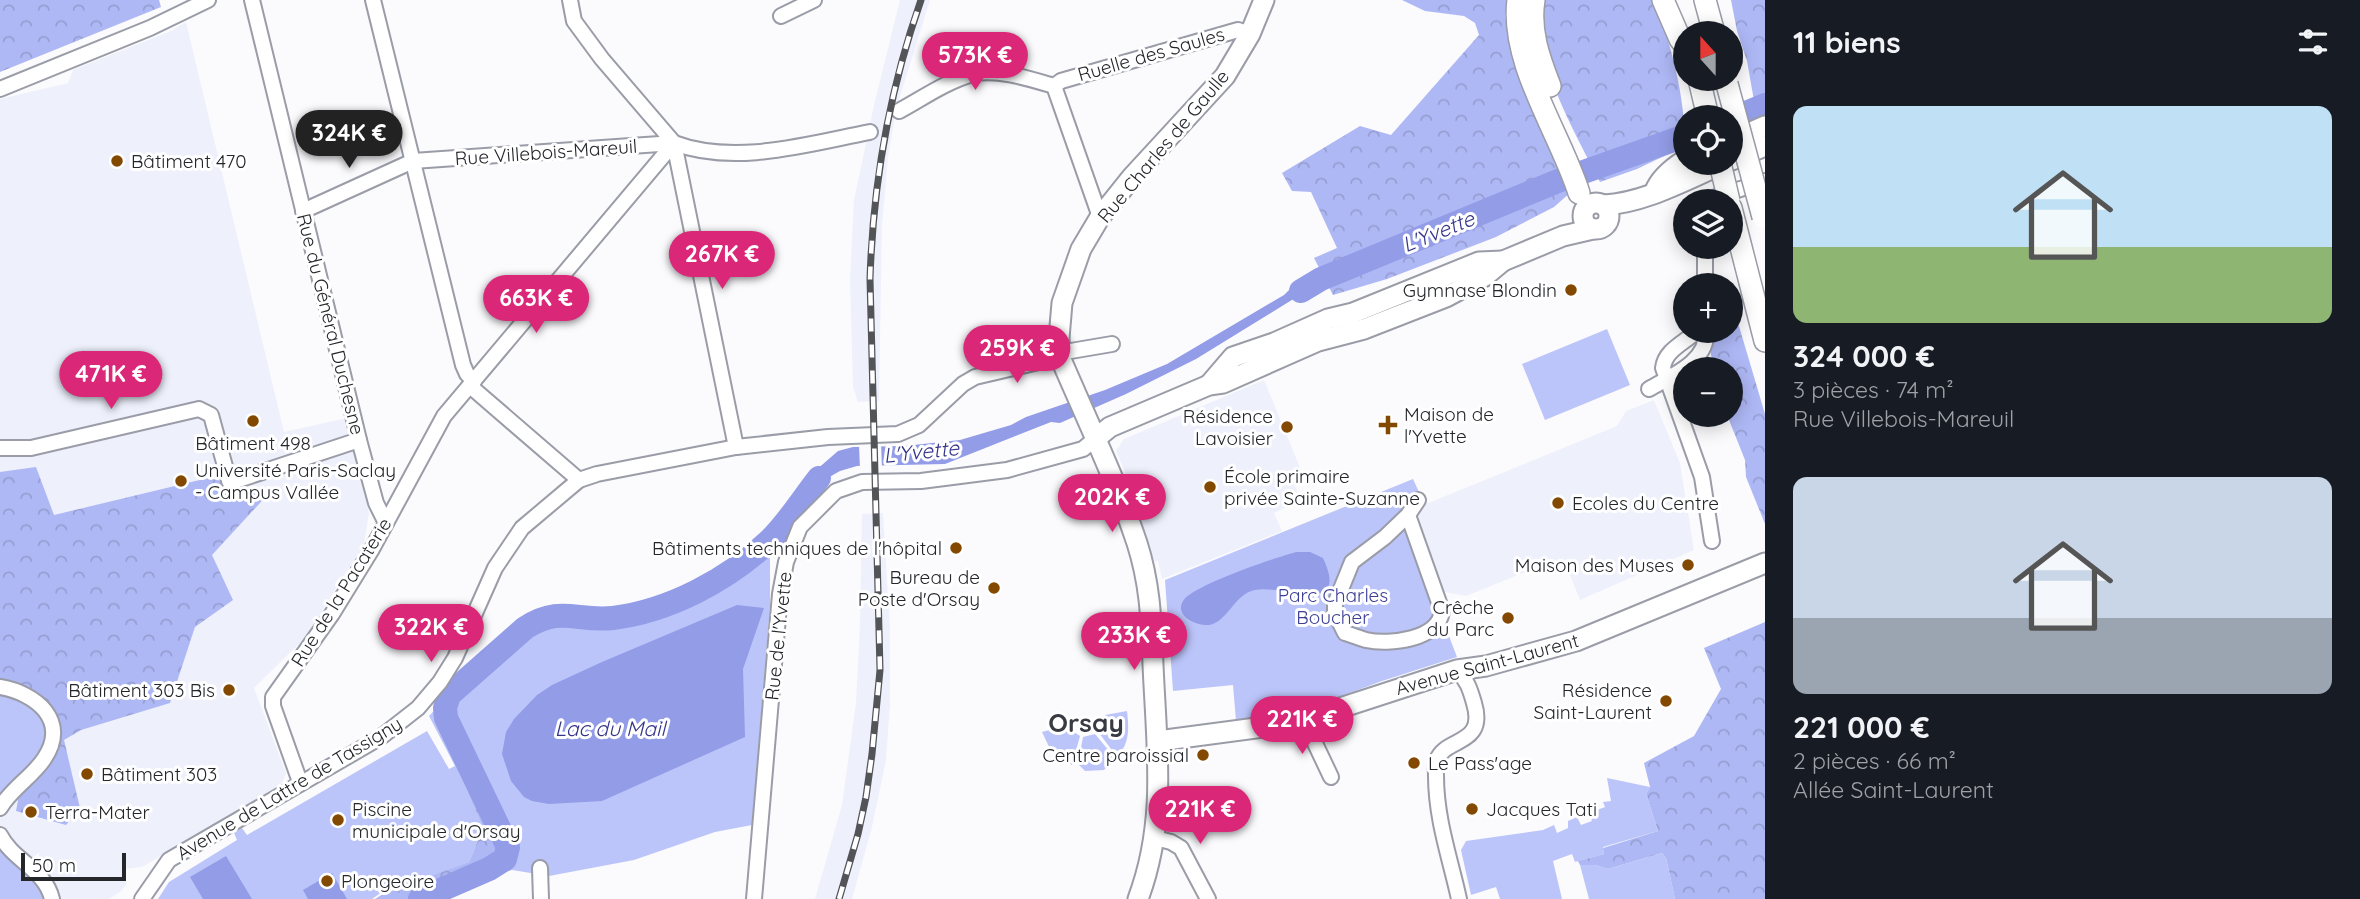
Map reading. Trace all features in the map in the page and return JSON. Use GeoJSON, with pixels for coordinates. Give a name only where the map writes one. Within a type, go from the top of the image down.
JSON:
{"type":"FeatureCollection","features":[{"type":"Feature","properties":{"kind":"highway"},"geometry":{"type":"LineString","coordinates":[[1518,0],[1517,36],[1525,62],[1594,204]]}},
{"type":"Feature","properties":{"kind":"highway"},"geometry":{"type":"LineString","coordinates":[[1534,0],[1533,30],[1541,64],[1574,162]]}},
{"type":"Feature","properties":{"kind":"highway"},"geometry":{"type":"LineString","coordinates":[[1663,0],[1673,23]]}},
{"type":"Feature","properties":{"kind":"highway"},"geometry":{"type":"LineString","coordinates":[[1680,0],[1685,21]]}},
{"type":"Feature","properties":{"kind":"highway"},"geometry":{"type":"LineString","coordinates":[[1705,0],[1711,21]]}},
{"type":"Feature","properties":{"kind":"highway"},"geometry":{"type":"LineString","coordinates":[[1719,0],[1723,21]]}},
{"type":"Feature","properties":{"kind":"highway"},"geometry":{"type":"LineString","coordinates":[[1730,91],[1764,222]]}},
{"type":"Feature","properties":{"kind":"highway"},"geometry":{"type":"LineString","coordinates":[[1743,256],[1765,341]]}},
{"type":"Feature","properties":{"kind":"main road","name":"Rue Charles de Gaulle"},"geometry":{"type":"LineString","coordinates":[[1136,897],[1152,855],[1158,818],[1158,741],[1151,600],[1137,543],[1059,355],[1062,303],[1081,249],[1100,217],[1132,177],[1225,76],[1250,34],[1264,0]]}},
{"type":"Feature","properties":{"kind":"main road"},"geometry":{"type":"LineString","coordinates":[[1743,136],[1765,126]]}},
{"type":"Feature","properties":{"kind":"main road"},"geometry":{"type":"LineString","coordinates":[[1743,155],[1765,146]]}},
{"type":"Feature","properties":{"kind":"main road"},"geometry":{"type":"LineString","coordinates":[[1654,192],[1657,185],[1673,169]]}},
{"type":"Feature","properties":{"kind":"main road"},"geometry":{"type":"LineString","coordinates":[[1096,439],[1110,427],[1209,385],[1233,357],[1331,328],[1353,313],[1503,261],[1563,236],[1594,204],[1666,190],[1694,175]]}},
{"type":"Feature","properties":{"kind":"main road","name":"Avenue Saint-Laurent"},"geometry":{"type":"LineString","coordinates":[[1158,741],[1304,720],[1457,670],[1486,666],[1576,641],[1765,563]]}},
{"type":"Feature","properties":{"kind":"street"},"geometry":{"type":"LineString","coordinates":[[0,89],[138,34],[208,0]]}},
{"type":"Feature","properties":{"kind":"street","name":"Rue du Général Duchesne"},"geometry":{"type":"LineString","coordinates":[[252,0],[359,440],[376,503],[386,523]]}},
{"type":"Feature","properties":{"kind":"street"},"geometry":{"type":"LineString","coordinates":[[373,0],[464,369],[472,384],[579,480]]}},
{"type":"Feature","properties":{"kind":"street"},"geometry":{"type":"LineString","coordinates":[[570,0],[574,21],[601,59],[674,143],[736,447]]}},
{"type":"Feature","properties":{"kind":"street"},"geometry":{"type":"LineString","coordinates":[[781,16],[814,0]]}},
{"type":"Feature","properties":{"kind":"street","name":"Ruelle des Saules"},"geometry":{"type":"LineString","coordinates":[[1054,86],[1060,81],[1238,30],[1250,34]]}},
{"type":"Feature","properties":{"kind":"street"},"geometry":{"type":"LineString","coordinates":[[899,111],[951,83],[975,74],[999,73],[1054,86],[1100,217]]}},
{"type":"Feature","properties":{"kind":"street"},"geometry":{"type":"LineString","coordinates":[[674,143],[732,154],[805,145],[870,132]]}},
{"type":"Feature","properties":{"kind":"street","name":"Rue Villebois-Mareuil"},"geometry":{"type":"LineString","coordinates":[[303,211],[413,161],[674,143]]}},
{"type":"Feature","properties":{"kind":"street","name":"Rue de la Pacaterie"},"geometry":{"type":"LineString","coordinates":[[300,782],[273,706],[273,697],[332,614],[386,523],[444,416],[674,143]]}},
{"type":"Feature","properties":{"kind":"street"},"geometry":{"type":"LineString","coordinates":[[1741,189],[1765,181]]}},
{"type":"Feature","properties":{"kind":"street"},"geometry":{"type":"LineString","coordinates":[[1683,343],[1664,359],[1663,368],[1702,477],[1712,541]]}},
{"type":"Feature","properties":{"kind":"street"},"geometry":{"type":"LineString","coordinates":[[1649,389],[1699,356],[1706,343]]}},
{"type":"Feature","properties":{"kind":"street","name":"Avenue de Lattre de Tassigny"},"geometry":{"type":"LineString","coordinates":[[142,899],[169,860],[381,737],[418,708],[440,682],[455,658],[495,568],[522,528],[579,480],[597,474],[736,447],[908,432],[963,384],[975,377],[1112,344]]}},
{"type":"Feature","properties":{"kind":"street"},"geometry":{"type":"LineString","coordinates":[[0,448],[31,448],[199,410],[211,415],[229,481],[232,482],[359,440]]}},
{"type":"Feature","properties":{"kind":"street","name":"Rue de l'Yvette"},"geometry":{"type":"LineString","coordinates":[[754,899],[780,594],[786,562],[800,527],[836,491],[852,484],[921,481],[1007,470],[1041,463],[1083,449],[1096,439]]}},
{"type":"Feature","properties":{"kind":"street"},"geometry":{"type":"LineString","coordinates":[[1408,515],[1442,611],[1437,627],[1428,633],[1386,642],[1365,640],[1345,633],[1335,613],[1335,604],[1352,562],[1385,537],[1408,515],[1418,500]]}},
{"type":"Feature","properties":{"kind":"street"},"geometry":{"type":"LineString","coordinates":[[1457,670],[1468,681],[1476,710],[1476,725],[1469,736],[1441,754],[1436,761],[1436,779],[1444,843],[1459,899]]}},
{"type":"Feature","properties":{"kind":"street"},"geometry":{"type":"LineString","coordinates":[[0,687],[28,696],[44,706],[51,721],[52,740],[45,758],[0,808]]}},
{"type":"Feature","properties":{"kind":"street"},"geometry":{"type":"LineString","coordinates":[[1304,720],[1331,777]]}},
{"type":"Feature","properties":{"kind":"street"},"geometry":{"type":"LineString","coordinates":[[0,835],[9,848],[44,879],[50,887],[52,899]]}},
{"type":"Feature","properties":{"kind":"street"},"geometry":{"type":"LineString","coordinates":[[1155,838],[1181,848],[1208,899]]}},
{"type":"Feature","properties":{"kind":"street"},"geometry":{"type":"LineString","coordinates":[[540,868],[541,899]]}},
{"type":"Feature","properties":{"kind":"shaded area"},"geometry":{"type":"Polygon","coordinates":[[[900,0],[930,0],[896,109],[888,158],[882,225],[879,401],[858,402],[853,387],[850,279],[854,200],[900,0]]]}},
{"type":"Feature","properties":{"kind":"shaded area","name":"Université Paris-Saclay - Campus Vallée"},"geometry":{"type":"Polygon","coordinates":[[[186,22],[284,432],[347,418],[369,513],[364,544],[305,638],[254,688],[286,773],[281,786],[142,867],[125,869],[126,885],[109,899],[0,899],[0,99],[68,83],[73,70],[171,31],[186,22]]]}},
{"type":"Feature","properties":{"kind":"shaded area","name":"École primaire privée Sainte-Suzanne"},"geometry":{"type":"Polygon","coordinates":[[[1264,380],[1303,475],[1292,479],[1301,500],[1274,513],[1282,531],[1162,579],[1158,561],[1155,562],[1121,479],[1127,476],[1116,451],[1124,439],[1264,380]]]}},
{"type":"Feature","properties":{"kind":"shaded area","name":"Ecoles du Centre"},"geometry":{"type":"Polygon","coordinates":[[[1654,400],[1680,463],[1694,550],[1580,600],[1565,563],[1555,560],[1466,596],[1439,591],[1414,516],[1421,506],[1617,426],[1626,411],[1654,400]]]}},
{"type":"Feature","properties":{"kind":"shaded area"},"geometry":{"type":"Polygon","coordinates":[[[883,513],[890,630],[890,704],[886,760],[872,827],[852,899],[815,899],[842,805],[856,703],[862,514],[883,513]]]}},
{"type":"Feature","properties":{"kind":"green space"},"geometry":{"type":"Polygon","coordinates":[[[0,0],[159,0],[161,7],[0,72],[0,0]]]}},
{"type":"Feature","properties":{"kind":"green space"},"geometry":{"type":"Polygon","coordinates":[[[1402,0],[1508,0],[1505,15],[1512,57],[1571,192],[1554,207],[1496,237],[1387,279],[1333,295],[1314,258],[1337,248],[1311,192],[1292,191],[1282,173],[1360,126],[1391,135],[1479,35],[1475,23],[1464,16],[1425,11],[1402,0]]]}},
{"type":"Feature","properties":{"kind":"green space"},"geometry":{"type":"Polygon","coordinates":[[[1542,0],[1654,0],[1673,61],[1673,91],[1680,91],[1682,105],[1673,105],[1673,152],[1637,169],[1600,182],[1555,90],[1543,51],[1540,20],[1542,0]]]}},
{"type":"Feature","properties":{"kind":"green space"},"geometry":{"type":"Polygon","coordinates":[[[1731,0],[1765,0],[1765,130],[1759,129],[1743,49],[1743,21],[1735,21],[1731,0]]]}},
{"type":"Feature","properties":{"kind":"green space"},"geometry":{"type":"Polygon","coordinates":[[[1607,329],[1630,385],[1545,420],[1522,364],[1607,329]]]}},
{"type":"Feature","properties":{"kind":"green space"},"geometry":{"type":"Polygon","coordinates":[[[1743,340],[1765,414],[1765,524],[1746,477],[1745,460],[1732,427],[1743,427],[1743,357],[1711,357],[1709,343],[1743,343],[1743,340]]]}},
{"type":"Feature","properties":{"kind":"green space"},"geometry":{"type":"Polygon","coordinates":[[[36,467],[54,515],[208,478],[270,492],[212,555],[233,600],[195,627],[170,703],[81,730],[64,740],[80,808],[66,825],[16,811],[21,784],[52,740],[44,706],[0,689],[0,472],[36,467]]]}},
{"type":"Feature","properties":{"kind":"green space","name":"Parc Charles Boucher"},"geometry":{"type":"Polygon","coordinates":[[[1413,479],[1424,503],[1402,513],[1457,657],[1304,710],[1236,721],[1233,685],[1173,691],[1165,580],[1413,479]]]}},
{"type":"Feature","properties":{"kind":"green space"},"geometry":{"type":"Polygon","coordinates":[[[770,540],[770,606],[752,825],[715,832],[634,860],[549,876],[512,870],[473,803],[483,828],[469,862],[425,880],[382,892],[372,899],[158,899],[169,882],[237,840],[234,833],[242,828],[247,835],[427,731],[449,769],[455,766],[429,716],[449,695],[536,621],[570,616],[608,619],[656,609],[718,580],[770,540]]]}},
{"type":"Feature","properties":{"kind":"green space"},"geometry":{"type":"Polygon","coordinates":[[[1765,622],[1765,899],[1675,899],[1666,858],[1662,853],[1608,869],[1595,865],[1580,865],[1578,861],[1604,854],[1603,848],[1658,831],[1646,794],[1650,787],[1644,763],[1694,736],[1721,689],[1704,648],[1765,622]]]}},
{"type":"Feature","properties":{"kind":"green space"},"geometry":{"type":"Polygon","coordinates":[[[0,687],[44,706],[52,740],[0,810],[0,687]]]}},
{"type":"Feature","properties":{"kind":"green space"},"geometry":{"type":"Polygon","coordinates":[[[1127,711],[1128,736],[1117,757],[1099,733],[1105,726],[1105,715],[1127,711]]]}},
{"type":"Feature","properties":{"kind":"green space"},"geometry":{"type":"Polygon","coordinates":[[[1068,725],[1080,736],[1072,765],[1052,753],[1042,732],[1068,725]]]}},
{"type":"Feature","properties":{"kind":"green space"},"geometry":{"type":"Polygon","coordinates":[[[1095,734],[1115,758],[1104,770],[1085,771],[1078,764],[1083,737],[1095,734]]]}},
{"type":"Feature","properties":{"kind":"green space"},"geometry":{"type":"Polygon","coordinates":[[[1607,778],[1650,787],[1646,794],[1658,831],[1603,847],[1604,854],[1575,862],[1572,854],[1553,861],[1562,899],[1500,899],[1496,887],[1471,895],[1461,850],[1466,841],[1543,830],[1554,825],[1557,833],[1568,828],[1568,821],[1577,817],[1581,825],[1592,821],[1589,813],[1605,807],[1603,802],[1611,801],[1607,778]]]}},
{"type":"Feature","properties":{"kind":"green space"},"geometry":{"type":"Polygon","coordinates":[[[467,789],[512,870],[470,880],[431,899],[375,899],[469,862],[483,828],[467,789]]]}},
{"type":"Feature","properties":{"kind":"green space"},"geometry":{"type":"Polygon","coordinates":[[[0,834],[48,899],[0,899],[0,834]]]}},
{"type":"Feature","properties":{"kind":"green space"},"geometry":{"type":"Polygon","coordinates":[[[1662,853],[1666,858],[1675,899],[1589,899],[1580,865],[1595,865],[1608,869],[1662,853]]]}},
{"type":"Feature","properties":{"kind":"water"},"geometry":{"type":"Polygon","coordinates":[[[1324,270],[1334,284],[1295,298],[1196,359],[1060,423],[1051,422],[945,464],[857,466],[824,480],[806,507],[794,500],[815,471],[838,451],[853,447],[904,446],[960,440],[1011,425],[1026,417],[1105,390],[1167,364],[1284,295],[1294,285],[1324,270]]]}},
{"type":"Feature","properties":{"kind":"water"},"geometry":{"type":"Polygon","coordinates":[[[1296,552],[1310,552],[1323,558],[1329,576],[1328,587],[1321,593],[1255,590],[1242,597],[1216,623],[1209,625],[1193,622],[1184,615],[1181,606],[1183,601],[1202,587],[1296,552]]]}},
{"type":"Feature","properties":{"kind":"water","name":"Lac du Mail"},"geometry":{"type":"Polygon","coordinates":[[[737,605],[764,608],[743,669],[745,737],[602,801],[549,804],[524,797],[511,781],[502,754],[506,732],[514,719],[537,695],[552,685],[602,662],[737,605]]]}},
{"type":"Feature","properties":{"kind":"water"},"geometry":{"type":"Polygon","coordinates":[[[226,856],[252,899],[203,899],[190,877],[226,856]]]}},
{"type":"Feature","properties":{"kind":"water","name":"Plongeoire"},"geometry":{"type":"Polygon","coordinates":[[[332,873],[347,899],[308,899],[303,890],[332,873]]]}},
{"type":"Feature","properties":{"kind":"pier"},"geometry":{"type":"Polygon","coordinates":[[[881,443],[882,469],[860,470],[859,444],[881,443]]]}},
{"type":"Feature","properties":{"kind":"waterway","name":"L'Yvette"},"geometry":{"type":"LineString","coordinates":[[1743,114],[1765,105]]}},
{"type":"Feature","properties":{"kind":"waterway","name":"L'Yvette"},"geometry":{"type":"LineString","coordinates":[[1301,291],[1321,279],[1558,181],[1673,140]]}},
{"type":"Feature","properties":{"kind":"waterway","name":"L'Yvette"},"geometry":{"type":"LineString","coordinates":[[420,899],[489,869],[505,859],[508,847],[446,718],[445,708],[449,695],[525,628],[538,621],[559,616],[600,619],[634,614],[676,601],[716,581],[769,541],[819,478]]}},
{"type":"Feature","properties":{"kind":"railway"},"geometry":{"type":"LineString","coordinates":[[839,899],[866,797],[880,670],[870,279],[875,208],[892,103],[921,0]]}},
{"type":"Feature","properties":{"kind":"place","name":"Bâtiment 470"},"geometry":{"type":"Point","coordinates":[117,161]}},
{"type":"Feature","properties":{"kind":"place","name":"Gymnase Blondin"},"geometry":{"type":"Point","coordinates":[1571,290]}},
{"type":"Feature","properties":{"kind":"place","name":"Bâtiment 498"},"geometry":{"type":"Point","coordinates":[253,421]}},
{"type":"Feature","properties":{"kind":"place","name":"Maison de l'Yvette"},"geometry":{"type":"Point","coordinates":[1388,425]}},
{"type":"Feature","properties":{"kind":"place","name":"Résidence Lavoisier"},"geometry":{"type":"Point","coordinates":[1287,427]}},
{"type":"Feature","properties":{"kind":"place","name":"Université Paris-Saclay - Campus Vallée"},"geometry":{"type":"Point","coordinates":[181,481]}},
{"type":"Feature","properties":{"kind":"place","name":"École primaire privée Sainte-Suzanne"},"geometry":{"type":"Point","coordinates":[1210,487]}},
{"type":"Feature","properties":{"kind":"place","name":"Ecoles du Centre"},"geometry":{"type":"Point","coordinates":[1558,503]}},
{"type":"Feature","properties":{"kind":"place","name":"Bâtiments techniques de l'hôpital"},"geometry":{"type":"Point","coordinates":[956,548]}},
{"type":"Feature","properties":{"kind":"place","name":"Maison des Muses"},"geometry":{"type":"Point","coordinates":[1688,565]}},
{"type":"Feature","properties":{"kind":"place","name":"Bureau de Poste d'Orsay"},"geometry":{"type":"Point","coordinates":[994,588]}},
{"type":"Feature","properties":{"kind":"place","name":"Crêche du Parc"},"geometry":{"type":"Point","coordinates":[1508,618]}},
{"type":"Feature","properties":{"kind":"place","name":"Bâtiment 303 Bis"},"geometry":{"type":"Point","coordinates":[229,690]}},
{"type":"Feature","properties":{"kind":"place","name":"Résidence Saint-Laurent"},"geometry":{"type":"Point","coordinates":[1666,701]}},
{"type":"Feature","properties":{"kind":"place","name":"Centre paroissial"},"geometry":{"type":"Point","coordinates":[1203,755]}},
{"type":"Feature","properties":{"kind":"place","name":"Le Pass'age"},"geometry":{"type":"Point","coordinates":[1414,763]}},
{"type":"Feature","properties":{"kind":"place","name":"Bâtiment 303"},"geometry":{"type":"Point","coordinates":[87,774]}},
{"type":"Feature","properties":{"kind":"place","name":"Jacques Tati"},"geometry":{"type":"Point","coordinates":[1472,809]}},
{"type":"Feature","properties":{"kind":"place","name":"Terra-Mater"},"geometry":{"type":"Point","coordinates":[31,812]}},
{"type":"Feature","properties":{"kind":"place","name":"Piscine municipale d'Orsay"},"geometry":{"type":"Point","coordinates":[338,820]}},
{"type":"Feature","properties":{"kind":"place","name":"Plongeoire"},"geometry":{"type":"Point","coordinates":[327,881]}},
{"type":"Feature","properties":{"kind":"district","name":"Orsay"},"geometry":{"type":"Point","coordinates":[1086,722]}}]}
